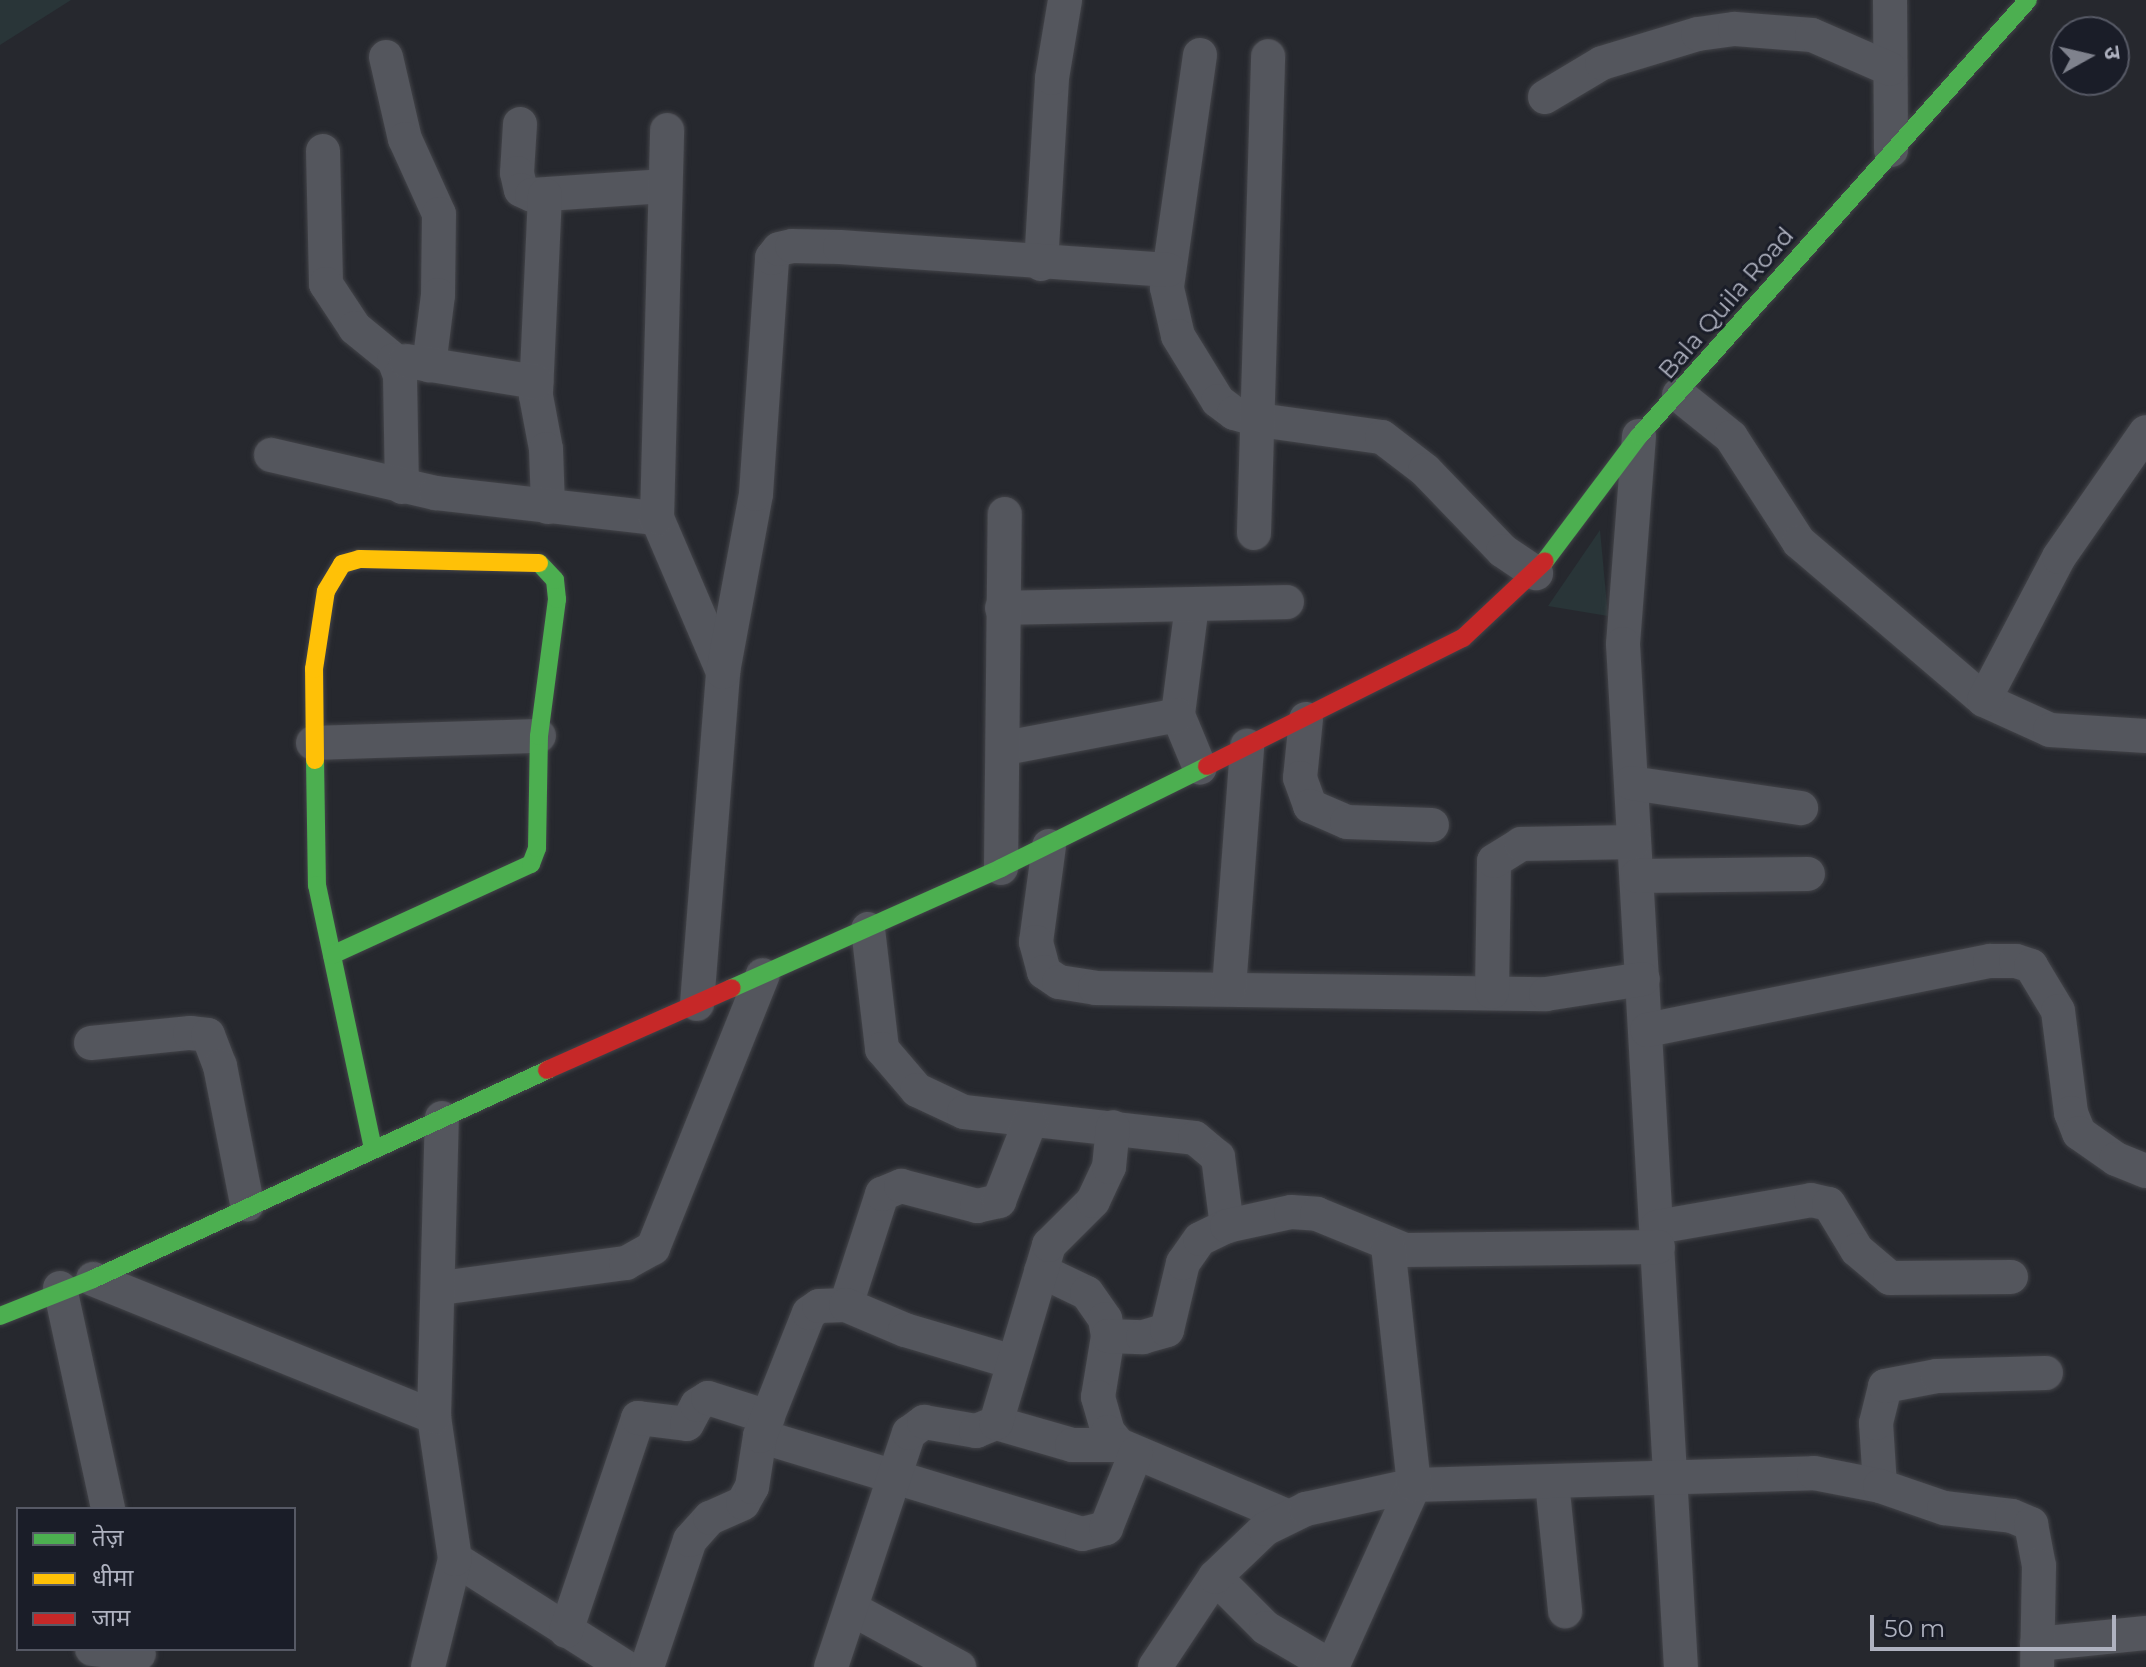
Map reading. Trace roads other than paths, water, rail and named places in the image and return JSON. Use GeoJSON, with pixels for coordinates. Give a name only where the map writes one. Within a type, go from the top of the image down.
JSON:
{"type":"FeatureCollection","features":[{"type":"Feature","properties":{"kind":"street"},"geometry":{"type":"LineString","coordinates":[[1041,264],[1052,78],[1065,0]]}},
{"type":"Feature","properties":{"kind":"street"},"geometry":{"type":"LineString","coordinates":[[1890,0],[1891,150]]}},
{"type":"Feature","properties":{"kind":"street","name":"Bala Quila Road"},"geometry":{"type":"LineString","coordinates":[[0,1316],[60,1288],[93,1279],[247,1204],[1049,846],[1463,638],[1536,573],[1639,436],[1679,395],[1891,150],[2028,0]]}},
{"type":"Feature","properties":{"kind":"street"},"geometry":{"type":"LineString","coordinates":[[1545,97],[1602,63],[1698,34],[1735,29],[1812,35],[1890,69]]}},
{"type":"Feature","properties":{"kind":"street"},"geometry":{"type":"LineString","coordinates":[[1200,55],[1168,270],[1168,308],[1178,336],[1218,401],[1234,413],[1259,420],[1382,437],[1425,470],[1503,551],[1536,573]]}},
{"type":"Feature","properties":{"kind":"street"},"geometry":{"type":"LineString","coordinates":[[1254,533],[1268,56]]}},
{"type":"Feature","properties":{"kind":"street"},"geometry":{"type":"LineString","coordinates":[[386,57],[405,139],[439,214],[440,271],[429,365]]}},
{"type":"Feature","properties":{"kind":"street"},"geometry":{"type":"LineString","coordinates":[[520,124],[517,173],[521,190],[545,195],[665,186]]}},
{"type":"Feature","properties":{"kind":"street"},"geometry":{"type":"LineString","coordinates":[[667,130],[657,518],[723,672]]}},
{"type":"Feature","properties":{"kind":"street"},"geometry":{"type":"LineString","coordinates":[[323,151],[326,284],[355,328],[394,360],[536,382]]}},
{"type":"Feature","properties":{"kind":"street"},"geometry":{"type":"LineString","coordinates":[[545,195],[536,382],[548,507]]}},
{"type":"Feature","properties":{"kind":"street"},"geometry":{"type":"LineString","coordinates":[[697,1004],[723,672],[756,494],[768,272],[779,249],[840,247],[1041,264],[1168,270]]}},
{"type":"Feature","properties":{"kind":"street"},"geometry":{"type":"LineString","coordinates":[[394,360],[403,393],[402,487]]}},
{"type":"Feature","properties":{"kind":"street"},"geometry":{"type":"LineString","coordinates":[[1679,395],[1731,437],[1799,542],[1984,700],[2050,730],[2146,736]]}},
{"type":"Feature","properties":{"kind":"street"},"geometry":{"type":"LineString","coordinates":[[1984,700],[2059,557],[2146,432]]}},
{"type":"Feature","properties":{"kind":"street"},"geometry":{"type":"LineString","coordinates":[[1639,436],[1623,644],[1681,1667]]}},
{"type":"Feature","properties":{"kind":"street"},"geometry":{"type":"LineString","coordinates":[[271,455],[402,487],[657,518]]}},
{"type":"Feature","properties":{"kind":"street"},"geometry":{"type":"LineString","coordinates":[[1001,868],[1005,748],[1002,608],[1005,514]]}},
{"type":"Feature","properties":{"kind":"street"},"geometry":{"type":"LineString","coordinates":[[332,955],[531,864],[537,848],[539,736],[557,599],[549,569],[526,560],[384,558],[342,564],[331,575],[314,669],[317,885],[373,1149]]}},
{"type":"Feature","properties":{"kind":"street"},"geometry":{"type":"LineString","coordinates":[[1002,608],[1287,602]]}},
{"type":"Feature","properties":{"kind":"street"},"geometry":{"type":"LineString","coordinates":[[1192,605],[1178,715],[1200,768]]}},
{"type":"Feature","properties":{"kind":"street"},"geometry":{"type":"LineString","coordinates":[[1005,748],[1178,715]]}},
{"type":"Feature","properties":{"kind":"street"},"geometry":{"type":"LineString","coordinates":[[1306,719],[1300,778],[1310,806],[1347,822],[1432,825]]}},
{"type":"Feature","properties":{"kind":"street"},"geometry":{"type":"LineString","coordinates":[[313,743],[539,736]]}},
{"type":"Feature","properties":{"kind":"street"},"geometry":{"type":"LineString","coordinates":[[1229,988],[1247,746]]}},
{"type":"Feature","properties":{"kind":"street"},"geometry":{"type":"LineString","coordinates":[[1631,783],[1801,808]]}},
{"type":"Feature","properties":{"kind":"street"},"geometry":{"type":"LineString","coordinates":[[1492,992],[1494,861],[1521,844],[1636,859],[1808,874]]}},
{"type":"Feature","properties":{"kind":"street"},"geometry":{"type":"LineString","coordinates":[[1049,846],[1036,942],[1044,972],[1059,982],[1095,988],[1546,994],[1643,979]]}},
{"type":"Feature","properties":{"kind":"street"},"geometry":{"type":"LineString","coordinates":[[868,929],[882,1049],[894,1068],[917,1090],[948,1108],[1030,1122],[1176,1134],[1208,1146],[1221,1168],[1227,1226]]}},
{"type":"Feature","properties":{"kind":"street"},"geometry":{"type":"LineString","coordinates":[[1647,1030],[1978,963],[2016,961],[2031,966],[2058,1011],[2071,1113],[2079,1133],[2116,1159],[2146,1171]]}},
{"type":"Feature","properties":{"kind":"street"},"geometry":{"type":"LineString","coordinates":[[441,1288],[626,1263],[653,1248],[763,975]]}},
{"type":"Feature","properties":{"kind":"street"},"geometry":{"type":"LineString","coordinates":[[91,1043],[190,1033],[208,1035],[220,1066],[247,1204]]}},
{"type":"Feature","properties":{"kind":"street"},"geometry":{"type":"LineString","coordinates":[[428,1667],[455,1559],[434,1417],[441,1288],[442,1118]]}},
{"type":"Feature","properties":{"kind":"street"},"geometry":{"type":"LineString","coordinates":[[846,1305],[882,1194],[901,1186],[977,1206],[999,1201],[1030,1122]]}},
{"type":"Feature","properties":{"kind":"street"},"geometry":{"type":"LineString","coordinates":[[996,1423],[1049,1245],[1093,1201],[1103,1181],[1113,1127]]}},
{"type":"Feature","properties":{"kind":"street"},"geometry":{"type":"LineString","coordinates":[[1108,1336],[1143,1337],[1167,1330],[1190,1248],[1227,1226],[1291,1212],[1317,1214],[1388,1247],[1426,1252],[1657,1237],[1811,1200],[1829,1204],[1857,1250],[1873,1269],[1890,1278],[2011,1277]]}},
{"type":"Feature","properties":{"kind":"street"},"geometry":{"type":"LineString","coordinates":[[1215,1577],[1266,1628],[1332,1667],[1414,1485],[1388,1247]]}},
{"type":"Feature","properties":{"kind":"street"},"geometry":{"type":"LineString","coordinates":[[1041,1271],[1087,1293],[1105,1319],[1108,1336],[1098,1397],[1108,1432],[1128,1449],[1287,1516]]}},
{"type":"Feature","properties":{"kind":"street"},"geometry":{"type":"LineString","coordinates":[[93,1279],[434,1417]]}},
{"type":"Feature","properties":{"kind":"street"},"geometry":{"type":"LineString","coordinates":[[60,1288],[108,1507]]}},
{"type":"Feature","properties":{"kind":"street"},"geometry":{"type":"LineString","coordinates":[[647,1667],[690,1540],[710,1518],[743,1503],[752,1487],[764,1427],[809,1313],[819,1306],[846,1305],[905,1330],[1013,1362]]}},
{"type":"Feature","properties":{"kind":"street"},"geometry":{"type":"LineString","coordinates":[[1880,1486],[1876,1423],[1885,1386],[1937,1376],[2046,1373]]}},
{"type":"Feature","properties":{"kind":"street"},"geometry":{"type":"LineString","coordinates":[[566,1631],[638,1418],[687,1424],[697,1405],[708,1398],[764,1427],[897,1477],[1024,1519],[1094,1533],[1113,1517],[1128,1449]]}},
{"type":"Feature","properties":{"kind":"street"},"geometry":{"type":"LineString","coordinates":[[831,1667],[897,1477],[903,1445],[914,1424],[976,1431],[996,1423],[1072,1445],[1128,1449]]}},
{"type":"Feature","properties":{"kind":"street"},"geometry":{"type":"LineString","coordinates":[[1155,1667],[1215,1577],[1258,1535],[1287,1516],[1414,1485],[1552,1482],[1668,1475],[1814,1473],[1880,1486],[1944,1508],[2012,1516],[2031,1524],[2039,1566],[2037,1655],[2146,1633]]}},
{"type":"Feature","properties":{"kind":"street"},"geometry":{"type":"LineString","coordinates":[[1552,1482],[1565,1611]]}},
{"type":"Feature","properties":{"kind":"street"},"geometry":{"type":"LineString","coordinates":[[455,1559],[625,1667]]}},
{"type":"Feature","properties":{"kind":"street"},"geometry":{"type":"LineString","coordinates":[[852,1609],[959,1667]]}},
{"type":"Feature","properties":{"kind":"street"},"geometry":{"type":"LineString","coordinates":[[104,1651],[139,1657]]}}]}
